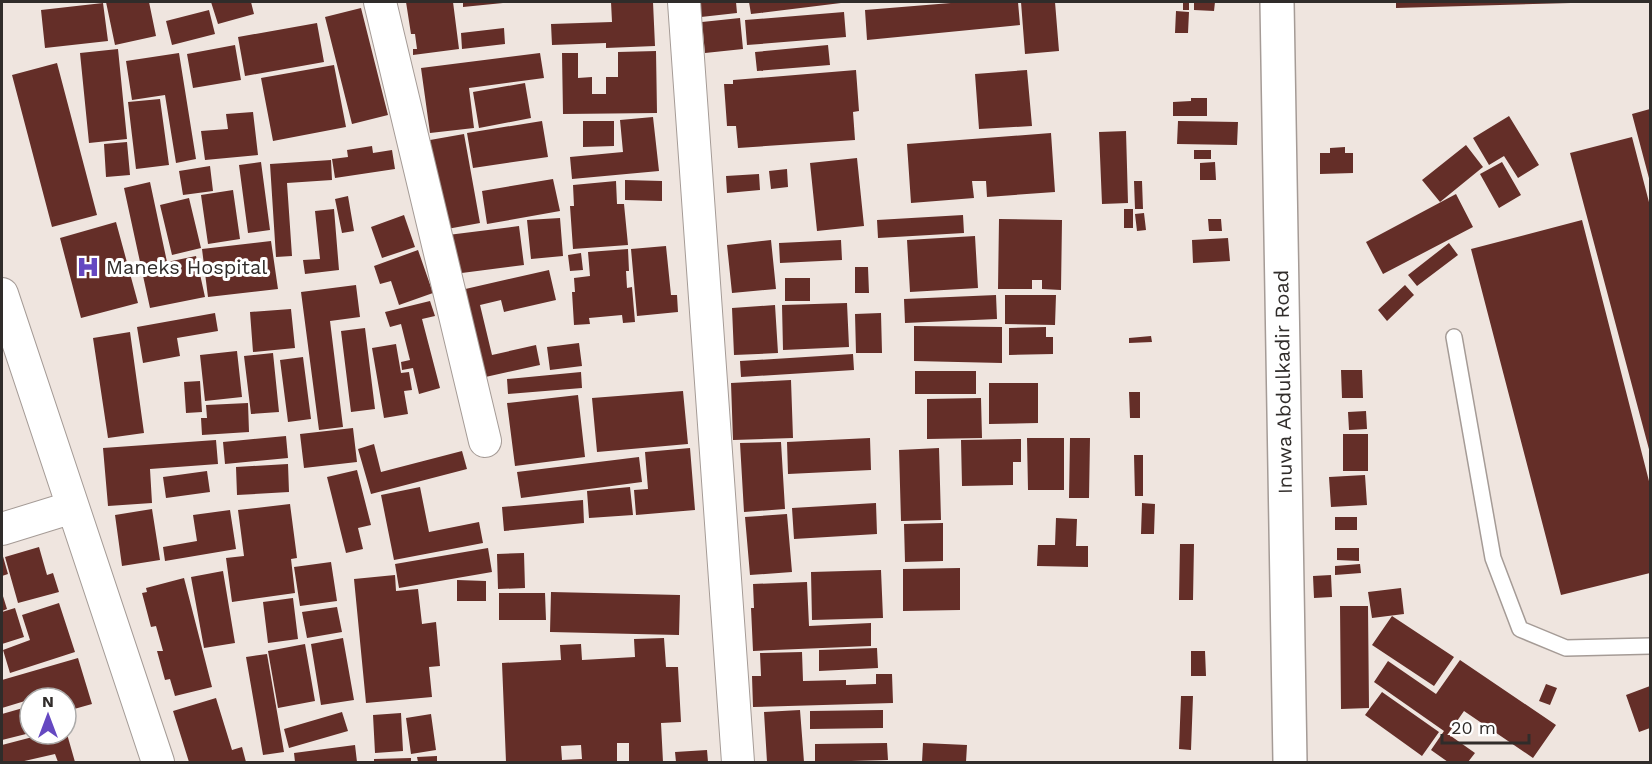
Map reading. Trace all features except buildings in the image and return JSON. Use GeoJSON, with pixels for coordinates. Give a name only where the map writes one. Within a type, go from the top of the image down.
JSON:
{"type":"FeatureCollection","features":[{"type":"Feature","properties":{"kind":"main road","name":"Inuwa Abdulkadir Road"},"geometry":{"type":"LineString","coordinates":[[1277,2],[1290,762]]}},
{"type":"Feature","properties":{"kind":"street"},"geometry":{"type":"LineString","coordinates":[[380,2],[485,441]]}},
{"type":"Feature","properties":{"kind":"street"},"geometry":{"type":"LineString","coordinates":[[684,2],[738,762]]}},
{"type":"Feature","properties":{"kind":"street"},"geometry":{"type":"LineString","coordinates":[[2,294],[158,762]]}},
{"type":"Feature","properties":{"kind":"street"},"geometry":{"type":"LineString","coordinates":[[2,529],[73,507]]}},
{"type":"Feature","properties":{"kind":"lane"},"geometry":{"type":"LineString","coordinates":[[1455,337],[1493,558],[1520,629],[1566,648],[1650,646]]}},
{"type":"Feature","properties":{"kind":"place","name":"Maneks Hospital"},"geometry":{"type":"Point","coordinates":[88,267]}}]}
